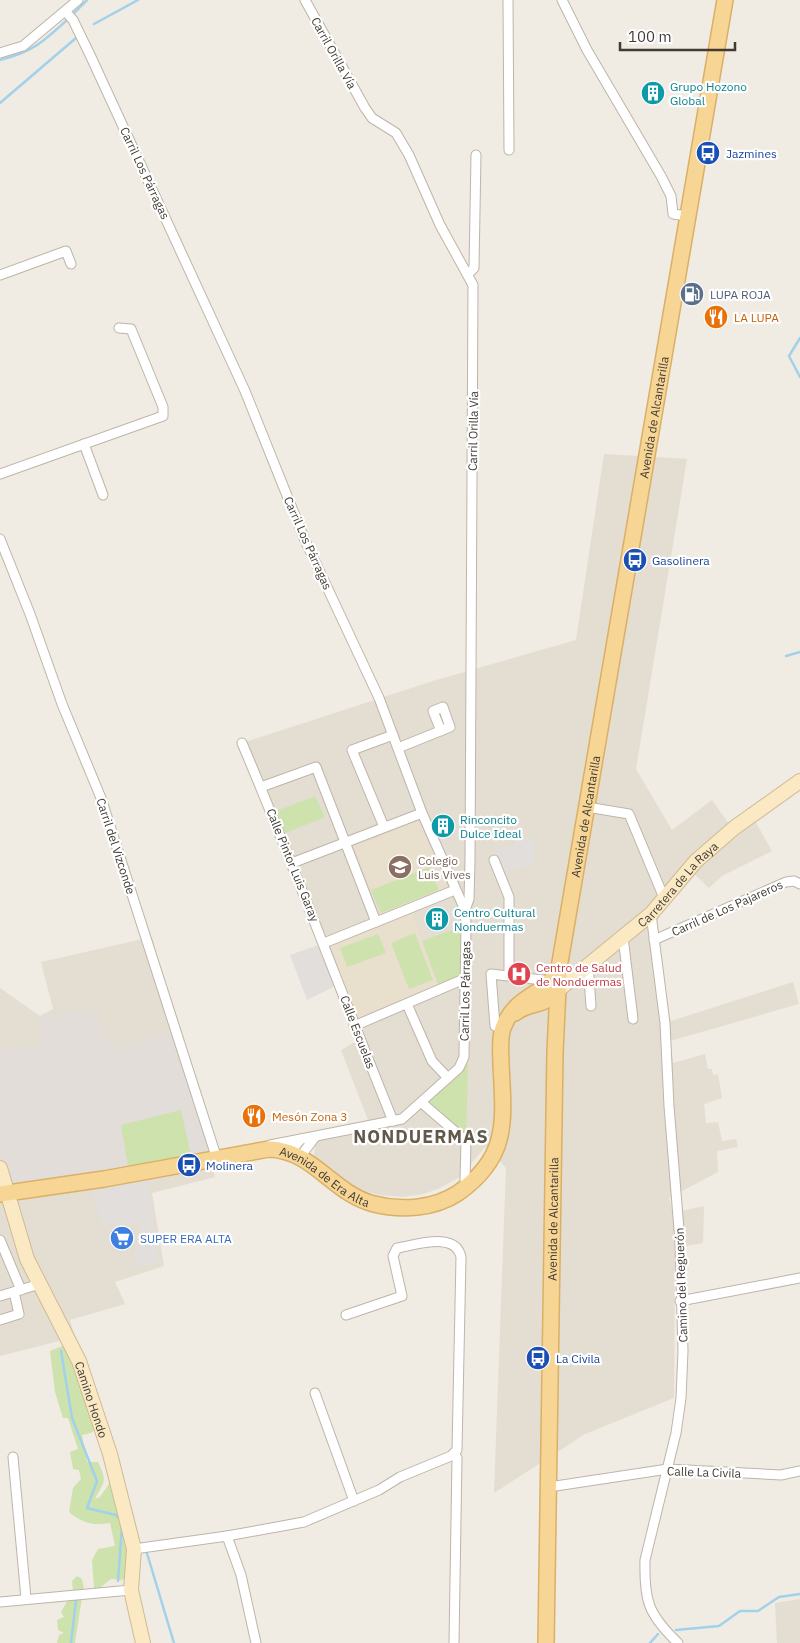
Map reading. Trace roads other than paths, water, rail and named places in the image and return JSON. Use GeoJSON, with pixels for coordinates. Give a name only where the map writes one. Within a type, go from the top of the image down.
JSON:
{"type":"FeatureCollection","features":[{"type":"Feature","properties":{"kind":"main road","name":"Avenida de Alcantarilla"},"geometry":{"type":"LineString","coordinates":[[546,1643],[556,1022],[547,992],[559,968],[724,0]]}},
{"type":"Feature","properties":{"kind":"main road","name":"Carretera de La Raya"},"geometry":{"type":"LineString","coordinates":[[547,992],[588,964],[651,914],[696,861],[734,828],[800,781]]}},
{"type":"Feature","properties":{"kind":"main road"},"geometry":{"type":"LineString","coordinates":[[500,1025],[547,992]]}},
{"type":"Feature","properties":{"kind":"main road","name":"Avenida de Era Alta"},"geometry":{"type":"LineString","coordinates":[[3,1194],[275,1149],[297,1156],[347,1193],[373,1204],[416,1207],[436,1203],[454,1195],[476,1179],[488,1166],[500,1142],[504,1116],[500,1025]]}},
{"type":"Feature","properties":{"kind":"main road","name":"Camino Hondo"},"geometry":{"type":"LineString","coordinates":[[0,1168],[3,1194],[27,1258],[79,1360],[141,1548],[131,1590],[143,1643]]}},
{"type":"Feature","properties":{"kind":"street"},"geometry":{"type":"LineString","coordinates":[[0,53],[23,46],[78,0]]}},
{"type":"Feature","properties":{"kind":"street","name":"Carril Orilla Vía"},"geometry":{"type":"LineString","coordinates":[[305,0],[365,108],[372,118],[396,133],[409,155],[440,225],[473,286],[470,862],[469,899],[464,910]]}},
{"type":"Feature","properties":{"kind":"street"},"geometry":{"type":"LineString","coordinates":[[508,0],[509,150]]}},
{"type":"Feature","properties":{"kind":"street"},"geometry":{"type":"LineString","coordinates":[[562,0],[587,50],[661,176],[671,196],[674,214],[688,216]]}},
{"type":"Feature","properties":{"kind":"street","name":"Carril Los Párragas"},"geometry":{"type":"LineString","coordinates":[[65,11],[73,20],[156,194],[246,392],[304,538],[352,636],[394,735],[422,813],[464,910],[466,924],[464,1057],[459,1068],[407,1116],[393,1121],[272,1144],[260,1150]]}},
{"type":"Feature","properties":{"kind":"street"},"geometry":{"type":"LineString","coordinates":[[468,274],[474,268],[476,155]]}},
{"type":"Feature","properties":{"kind":"street"},"geometry":{"type":"LineString","coordinates":[[0,275],[66,250],[71,264]]}},
{"type":"Feature","properties":{"kind":"street"},"geometry":{"type":"LineString","coordinates":[[0,474],[163,416],[163,407],[131,329],[119,328]]}},
{"type":"Feature","properties":{"kind":"street"},"geometry":{"type":"LineString","coordinates":[[84,444],[103,495]]}},
{"type":"Feature","properties":{"kind":"street","name":"Carril del Vizconde"},"geometry":{"type":"LineString","coordinates":[[0,539],[30,614],[62,704],[101,798],[217,1159]]}},
{"type":"Feature","properties":{"kind":"street"},"geometry":{"type":"LineString","coordinates":[[398,748],[441,730]]}},
{"type":"Feature","properties":{"kind":"street"},"geometry":{"type":"LineString","coordinates":[[384,828],[352,750],[394,735]]}},
{"type":"Feature","properties":{"kind":"street","name":"Calle Pintor Luis Garay"},"geometry":{"type":"LineString","coordinates":[[242,743],[324,943]]}},
{"type":"Feature","properties":{"kind":"street"},"geometry":{"type":"LineString","coordinates":[[261,786],[316,767],[376,922]]}},
{"type":"Feature","properties":{"kind":"street"},"geometry":{"type":"LineString","coordinates":[[587,807],[630,814],[664,898]]}},
{"type":"Feature","properties":{"kind":"street"},"geometry":{"type":"LineString","coordinates":[[292,862],[422,813]]}},
{"type":"Feature","properties":{"kind":"street"},"geometry":{"type":"LineString","coordinates":[[494,860],[509,897],[509,976]]}},
{"type":"Feature","properties":{"kind":"street","name":"Carril de Los Pajareros"},"geometry":{"type":"LineString","coordinates":[[654,940],[786,882],[794,881],[800,884]]}},
{"type":"Feature","properties":{"kind":"street"},"geometry":{"type":"LineString","coordinates":[[324,943],[455,890]]}},
{"type":"Feature","properties":{"kind":"street","name":"Camino del Reguerón"},"geometry":{"type":"LineString","coordinates":[[651,914],[665,1023],[669,1106],[680,1242],[680,1302],[683,1351],[681,1398],[668,1469],[646,1560],[645,1579],[648,1600],[653,1616],[678,1643]]}},
{"type":"Feature","properties":{"kind":"street"},"geometry":{"type":"LineString","coordinates":[[623,937],[633,1019]]}},
{"type":"Feature","properties":{"kind":"street","name":"Calle Escuelas"},"geometry":{"type":"LineString","coordinates":[[324,943],[354,1026],[393,1121]]}},
{"type":"Feature","properties":{"kind":"street"},"geometry":{"type":"LineString","coordinates":[[588,964],[591,1006]]}},
{"type":"Feature","properties":{"kind":"street"},"geometry":{"type":"LineString","coordinates":[[500,1025],[491,974],[543,980],[547,992]]}},
{"type":"Feature","properties":{"kind":"street"},"geometry":{"type":"LineString","coordinates":[[354,1026],[464,979]]}},
{"type":"Feature","properties":{"kind":"street"},"geometry":{"type":"LineString","coordinates":[[408,1004],[432,1061],[448,1078]]}},
{"type":"Feature","properties":{"kind":"street"},"geometry":{"type":"LineString","coordinates":[[422,1103],[466,1141],[465,1180]]}},
{"type":"Feature","properties":{"kind":"street"},"geometry":{"type":"LineString","coordinates":[[297,1156],[315,1137]]}},
{"type":"Feature","properties":{"kind":"street"},"geometry":{"type":"LineString","coordinates":[[297,1156],[295,1146],[301,1139]]}},
{"type":"Feature","properties":{"kind":"street"},"geometry":{"type":"LineString","coordinates":[[0,1240],[17,1291],[19,1314],[0,1320]]}},
{"type":"Feature","properties":{"kind":"street"},"geometry":{"type":"LineString","coordinates":[[141,1548],[227,1536],[304,1522],[354,1501],[400,1477],[443,1460],[454,1453],[459,1437],[461,1257],[459,1250],[450,1242],[443,1241],[398,1248],[394,1256],[402,1296],[346,1315]]}},
{"type":"Feature","properties":{"kind":"street"},"geometry":{"type":"LineString","coordinates":[[680,1302],[800,1278]]}},
{"type":"Feature","properties":{"kind":"street"},"geometry":{"type":"LineString","coordinates":[[0,1296],[40,1284]]}},
{"type":"Feature","properties":{"kind":"street"},"geometry":{"type":"LineString","coordinates":[[315,1393],[354,1501]]}},
{"type":"Feature","properties":{"kind":"street"},"geometry":{"type":"LineString","coordinates":[[454,1453],[457,1458],[454,1643]]}},
{"type":"Feature","properties":{"kind":"street"},"geometry":{"type":"LineString","coordinates":[[13,1457],[26,1598]]}},
{"type":"Feature","properties":{"kind":"street","name":"Calle La Civila"},"geometry":{"type":"LineString","coordinates":[[549,1487],[668,1469],[781,1476],[800,1471]]}},
{"type":"Feature","properties":{"kind":"street"},"geometry":{"type":"LineString","coordinates":[[227,1536],[241,1574],[256,1643]]}},
{"type":"Feature","properties":{"kind":"street"},"geometry":{"type":"LineString","coordinates":[[0,1602],[26,1598],[131,1590]]}},
{"type":"Feature","properties":{"kind":"waterway"},"geometry":{"type":"LineString","coordinates":[[72,15],[87,0]]}},
{"type":"Feature","properties":{"kind":"waterway"},"geometry":{"type":"LineString","coordinates":[[94,24],[138,0]]}},
{"type":"Feature","properties":{"kind":"waterway"},"geometry":{"type":"LineString","coordinates":[[0,60],[37,45],[68,19]]}},
{"type":"Feature","properties":{"kind":"waterway"},"geometry":{"type":"LineString","coordinates":[[0,103],[76,38]]}},
{"type":"Feature","properties":{"kind":"waterway"},"geometry":{"type":"LineString","coordinates":[[800,338],[789,356],[800,377]]}},
{"type":"Feature","properties":{"kind":"waterway"},"geometry":{"type":"LineString","coordinates":[[786,656],[800,652]]}},
{"type":"Feature","properties":{"kind":"waterway"},"geometry":{"type":"LineString","coordinates":[[61,1351],[72,1418],[97,1481],[87,1508],[116,1515],[120,1519]]}},
{"type":"Feature","properties":{"kind":"waterway"},"geometry":{"type":"LineString","coordinates":[[118,1581],[122,1526]]}},
{"type":"Feature","properties":{"kind":"waterway"},"geometry":{"type":"LineString","coordinates":[[146,1550],[174,1643]]}},
{"type":"Feature","properties":{"kind":"waterway"},"geometry":{"type":"LineString","coordinates":[[676,1630],[719,1626],[740,1611],[758,1611],[779,1597],[800,1594]]}},
{"type":"Feature","properties":{"kind":"waterway"},"geometry":{"type":"LineString","coordinates":[[71,1643],[76,1600]]}},
{"type":"Feature","properties":{"kind":"waterway"},"geometry":{"type":"LineString","coordinates":[[650,1643],[658,1634]]}},
{"type":"Feature","properties":{"kind":"place","name":"Grupo Hozono Global"},"geometry":{"type":"Point","coordinates":[653,93]}},
{"type":"Feature","properties":{"kind":"place","name":"Jazmines"},"geometry":{"type":"Point","coordinates":[708,153]}},
{"type":"Feature","properties":{"kind":"place","name":"LUPA ROJA"},"geometry":{"type":"Point","coordinates":[692,294]}},
{"type":"Feature","properties":{"kind":"place","name":"LA LUPA"},"geometry":{"type":"Point","coordinates":[716,317]}},
{"type":"Feature","properties":{"kind":"place","name":"Gasolinera"},"geometry":{"type":"Point","coordinates":[635,560]}},
{"type":"Feature","properties":{"kind":"place","name":"Rinconcito Dulce Ideal"},"geometry":{"type":"Point","coordinates":[443,826]}},
{"type":"Feature","properties":{"kind":"place","name":"Colegio Luis Vives"},"geometry":{"type":"Point","coordinates":[400,867]}},
{"type":"Feature","properties":{"kind":"place","name":"Centro Cultural Nonduermas"},"geometry":{"type":"Point","coordinates":[437,919]}},
{"type":"Feature","properties":{"kind":"place","name":"Centro de Salud de Nonduermas"},"geometry":{"type":"Point","coordinates":[519,974]}},
{"type":"Feature","properties":{"kind":"place","name":"Mesón Zona 3"},"geometry":{"type":"Point","coordinates":[254,1116]}},
{"type":"Feature","properties":{"kind":"place","name":"Molinera"},"geometry":{"type":"Point","coordinates":[189,1165]}},
{"type":"Feature","properties":{"kind":"place","name":"SUPER ERA ALTA"},"geometry":{"type":"Point","coordinates":[122,1238]}},
{"type":"Feature","properties":{"kind":"place","name":"La Civila"},"geometry":{"type":"Point","coordinates":[538,1358]}},
{"type":"Feature","properties":{"kind":"district","name":"NONDUERMAS"},"geometry":{"type":"Point","coordinates":[421,1136]}}]}
